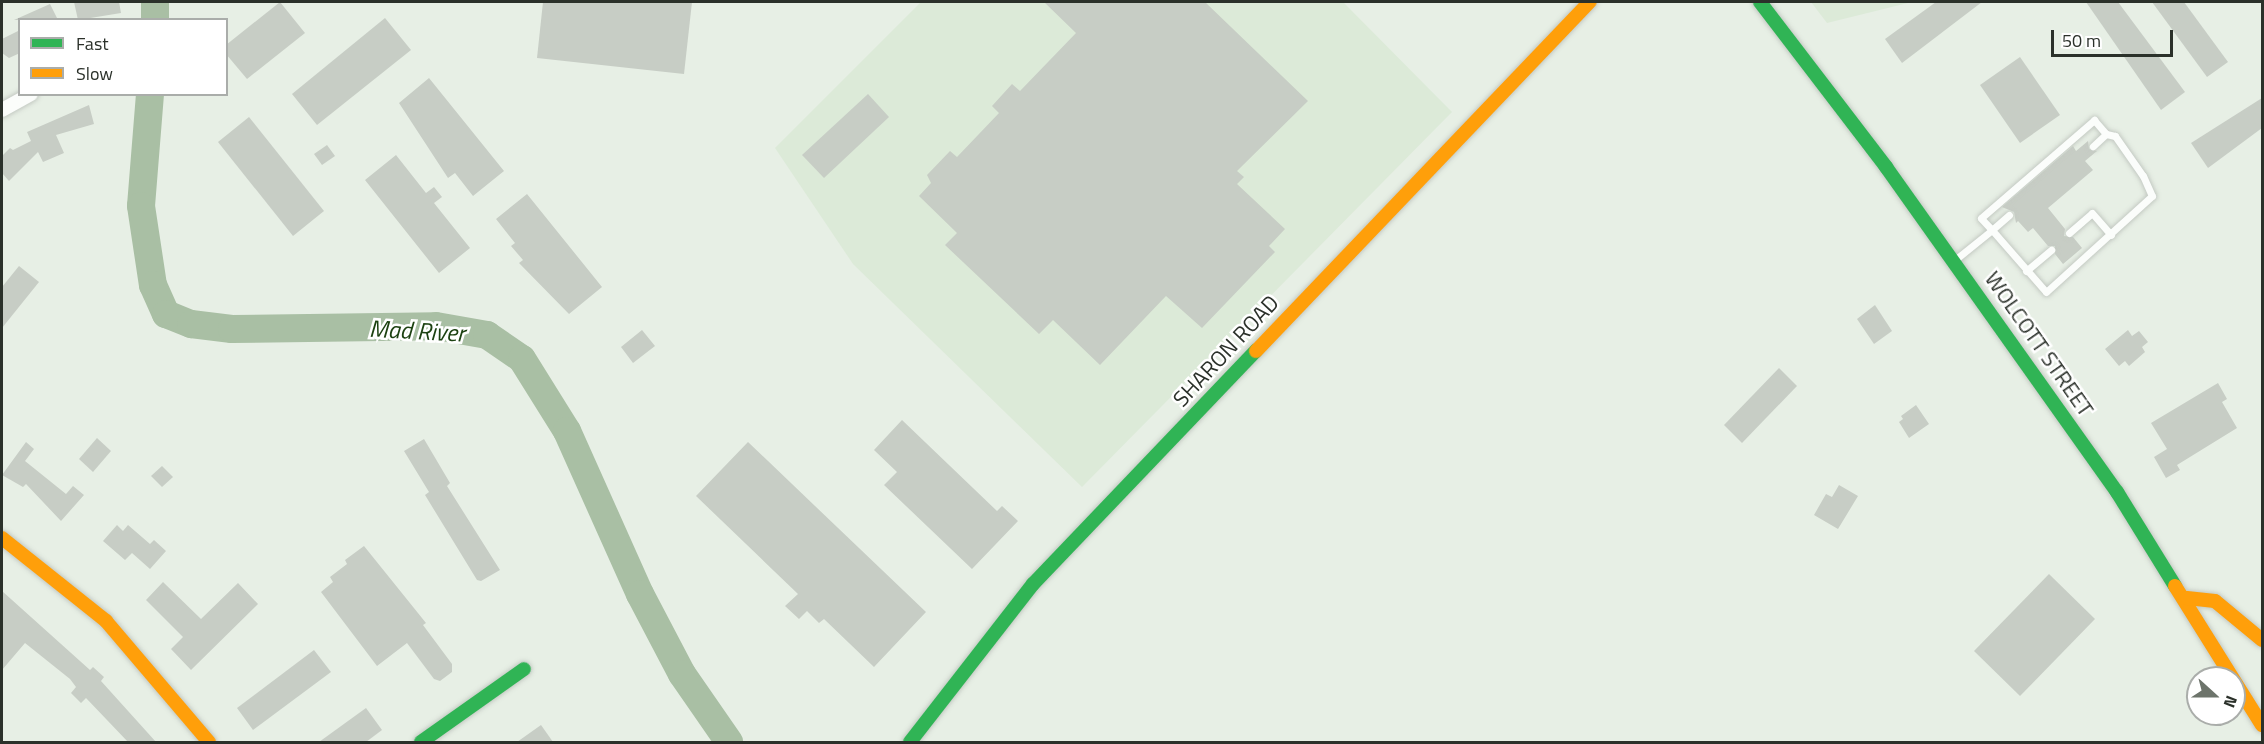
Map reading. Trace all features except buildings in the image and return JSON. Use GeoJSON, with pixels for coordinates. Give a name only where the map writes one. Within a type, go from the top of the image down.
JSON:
{"type":"FeatureCollection","features":[{"type":"Feature","properties":{"kind":"street","name":"SHARON ROAD"},"geometry":{"type":"LineString","coordinates":[[910,742],[1033,584],[1590,2]]}},
{"type":"Feature","properties":{"kind":"street","name":"WOLCOTT STREET"},"geometry":{"type":"LineString","coordinates":[[1760,2],[1954,261],[2108,478],[2187,598],[2262,725]]}},
{"type":"Feature","properties":{"kind":"street"},"geometry":{"type":"LineString","coordinates":[[2,110],[27,96]]}},
{"type":"Feature","properties":{"kind":"street"},"geometry":{"type":"LineString","coordinates":[[2,538],[106,621],[209,742]]}},
{"type":"Feature","properties":{"kind":"street"},"geometry":{"type":"LineString","coordinates":[[2187,598],[2215,601],[2262,640]]}},
{"type":"Feature","properties":{"kind":"street"},"geometry":{"type":"LineString","coordinates":[[421,742],[524,669]]}},
{"type":"Feature","properties":{"kind":"lane"},"geometry":{"type":"LineString","coordinates":[[2094,120],[2106,134],[2118,139],[2152,196],[2046,292],[1981,218],[2094,120]]}},
{"type":"Feature","properties":{"kind":"lane"},"geometry":{"type":"LineString","coordinates":[[2093,146],[2106,134]]}},
{"type":"Feature","properties":{"kind":"lane"},"geometry":{"type":"LineString","coordinates":[[2069,233],[2092,213],[2111,235]]}},
{"type":"Feature","properties":{"kind":"lane"},"geometry":{"type":"LineString","coordinates":[[1954,261],[2009,215]]}},
{"type":"Feature","properties":{"kind":"lane"},"geometry":{"type":"LineString","coordinates":[[2026,271],[2051,250]]}},
{"type":"Feature","properties":{"kind":"shaded area"},"geometry":{"type":"Polygon","coordinates":[[[921,2],[1343,2],[1452,112],[1082,487],[853,264],[775,148],[921,2]]]}},
{"type":"Feature","properties":{"kind":"shaded area"},"geometry":{"type":"Polygon","coordinates":[[[1811,2],[1912,2],[1827,23],[1811,2]]]}},
{"type":"Feature","properties":{"kind":"waterway","name":"Mad River"},"geometry":{"type":"LineString","coordinates":[[155,2],[155,18]]}},
{"type":"Feature","properties":{"kind":"waterway","name":"Mad River"},"geometry":{"type":"LineString","coordinates":[[150,96],[141,206],[153,285],[166,314],[191,324],[232,329],[436,326],[487,335],[522,359],[567,431],[640,594],[682,674],[729,742]]}},
{"type":"Feature","properties":{"kind":"traffic: fast"},"geometry":{"type":"LineString","coordinates":[[1760,2],[1886,167],[2117,492],[2175,586]]}},
{"type":"Feature","properties":{"kind":"traffic: fast"},"geometry":{"type":"LineString","coordinates":[[910,742],[1033,584],[1256,351]]}},
{"type":"Feature","properties":{"kind":"traffic: fast"},"geometry":{"type":"LineString","coordinates":[[421,742],[524,669]]}},
{"type":"Feature","properties":{"kind":"traffic: slow"},"geometry":{"type":"LineString","coordinates":[[1256,351],[1590,2]]}},
{"type":"Feature","properties":{"kind":"traffic: slow"},"geometry":{"type":"LineString","coordinates":[[2,538],[106,621],[209,742]]}},
{"type":"Feature","properties":{"kind":"traffic: slow"},"geometry":{"type":"LineString","coordinates":[[2175,586],[2262,725]]}},
{"type":"Feature","properties":{"kind":"traffic: slow"},"geometry":{"type":"LineString","coordinates":[[2187,598],[2215,601],[2262,640]]}}]}
